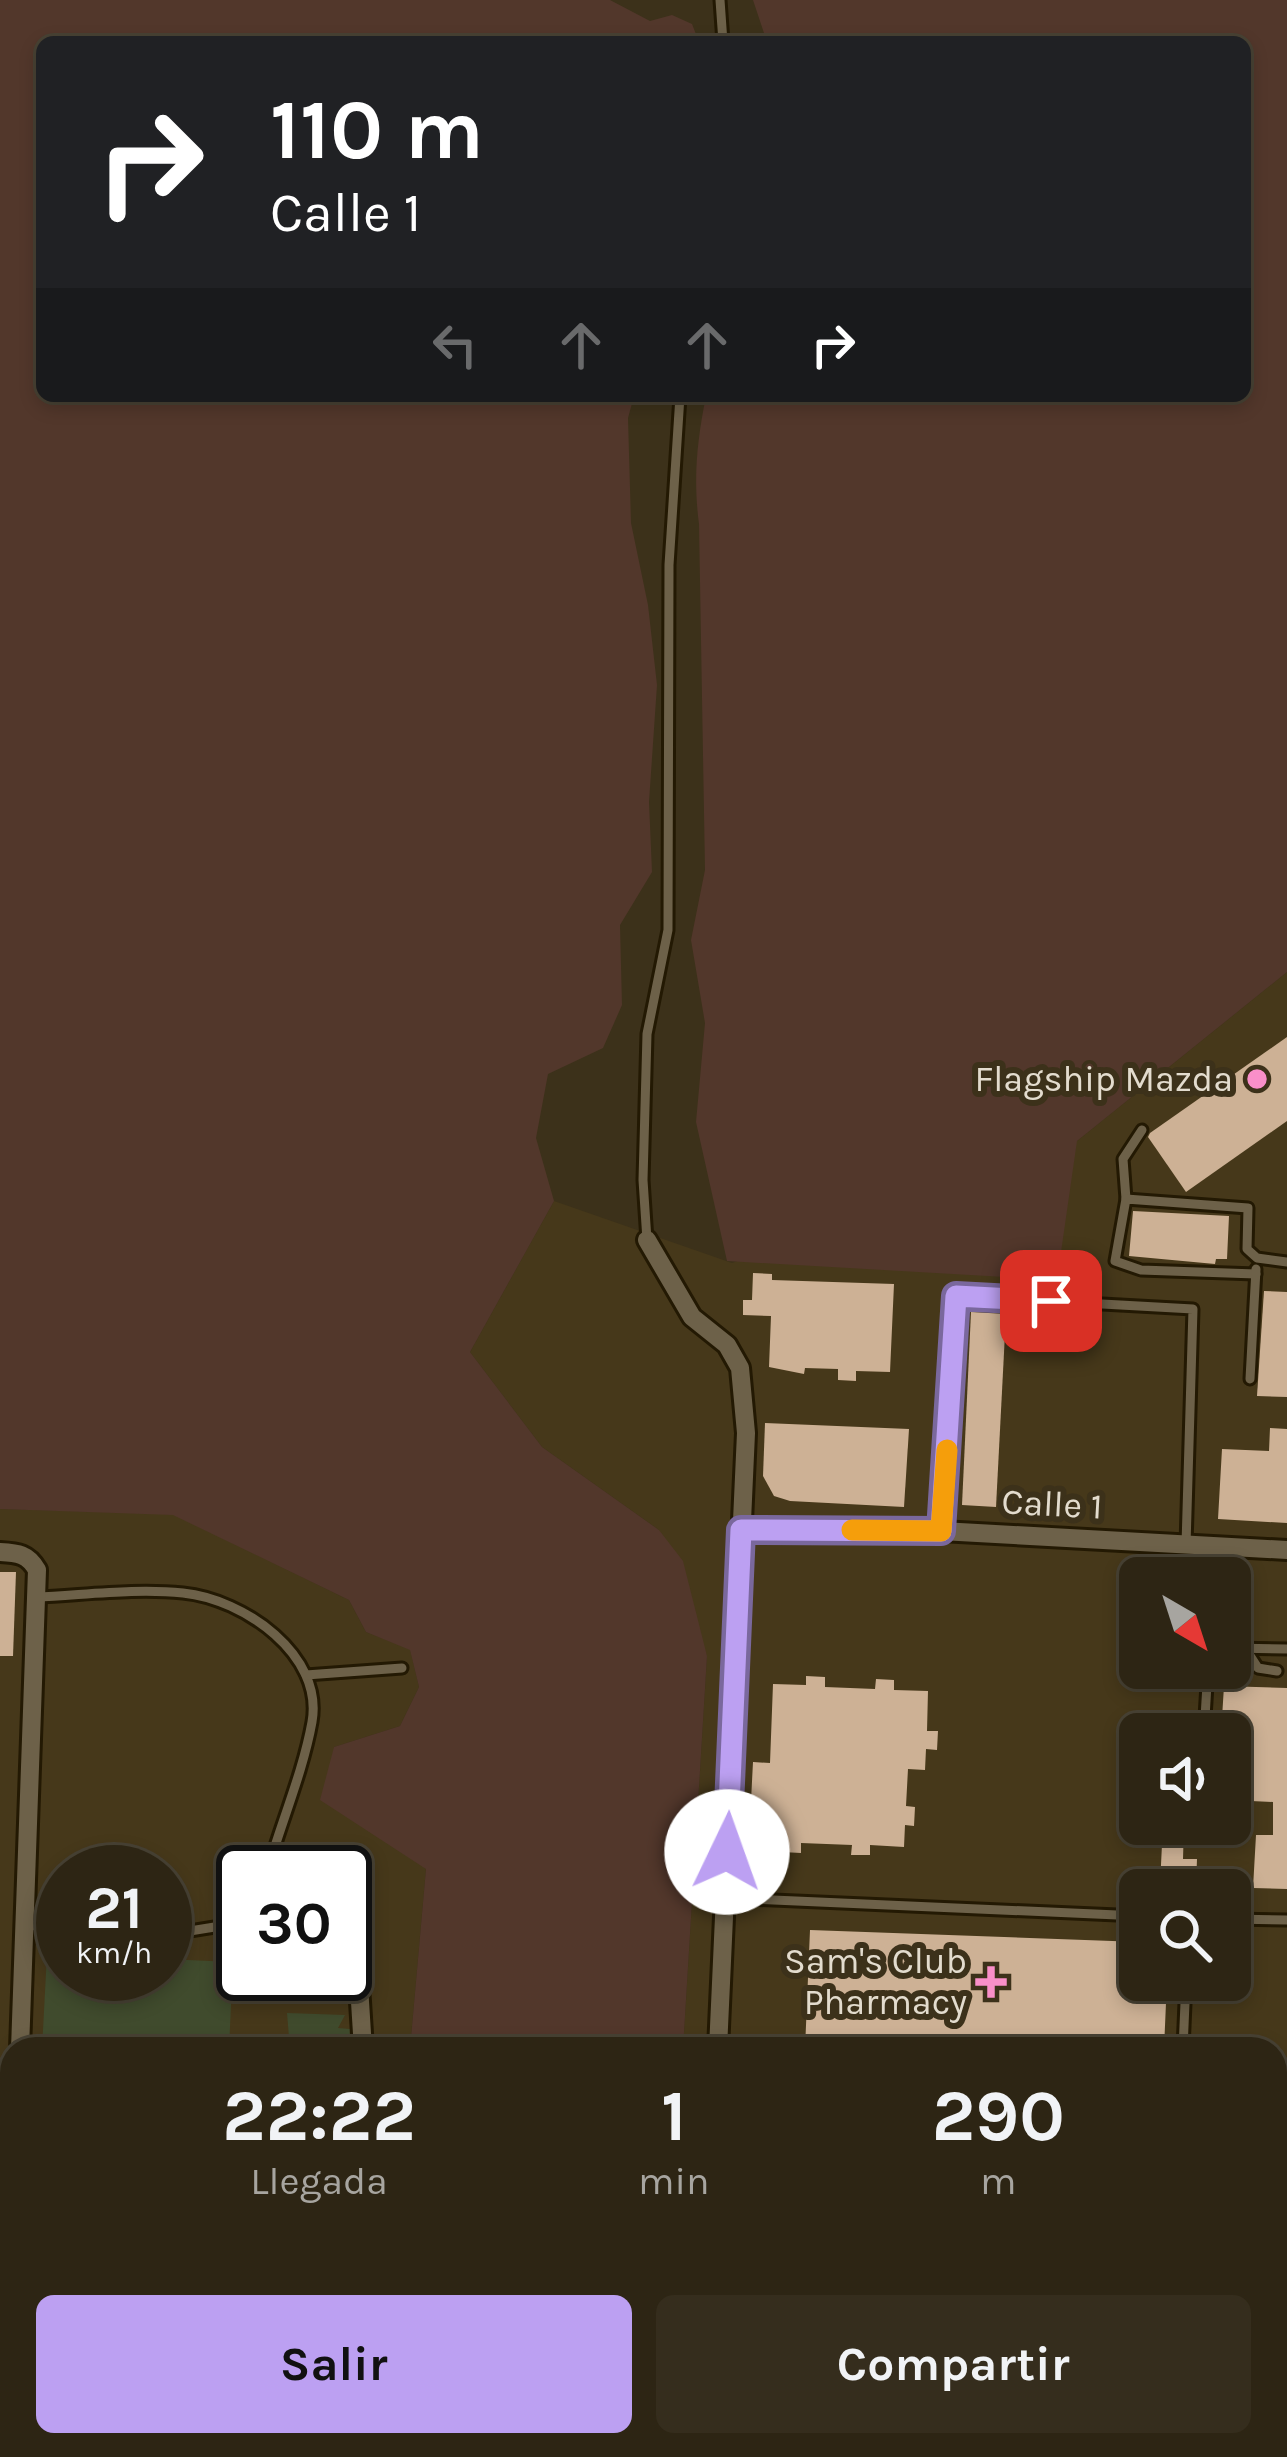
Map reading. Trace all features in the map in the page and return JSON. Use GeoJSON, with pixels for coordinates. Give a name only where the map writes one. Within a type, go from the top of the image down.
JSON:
{"type":"FeatureCollection","features":[{"type":"Feature","properties":{"kind":"street"},"geometry":{"type":"LineString","coordinates":[[647,1240],[692,1317],[727,1345],[740,1368],[746,1433],[719,2037]]}},
{"type":"Feature","properties":{"kind":"street","name":"Calle 1"},"geometry":{"type":"LineString","coordinates":[[741,1530],[941,1531],[1287,1550]]}},
{"type":"Feature","properties":{"kind":"street"},"geometry":{"type":"LineString","coordinates":[[0,1552],[31,1559],[37,1570],[20,2037]]}},
{"type":"Feature","properties":{"kind":"street"},"geometry":{"type":"LineString","coordinates":[[360,2001],[362,2037]]}},
{"type":"Feature","properties":{"kind":"lane"},"geometry":{"type":"LineString","coordinates":[[721,0],[723,36]]}},
{"type":"Feature","properties":{"kind":"lane"},"geometry":{"type":"LineString","coordinates":[[647,1240],[643,1180],[647,1034],[668,930],[669,565],[680,402]]}},
{"type":"Feature","properties":{"kind":"lane"},"geometry":{"type":"LineString","coordinates":[[1142,1130],[1123,1159],[1126,1199],[1115,1261],[1141,1270],[1256,1274]]}},
{"type":"Feature","properties":{"kind":"lane"},"geometry":{"type":"LineString","coordinates":[[1126,1199],[1248,1208],[1246,1249],[1257,1258],[1287,1262]]}},
{"type":"Feature","properties":{"kind":"lane"},"geometry":{"type":"LineString","coordinates":[[1250,1378],[1257,1258]]}},
{"type":"Feature","properties":{"kind":"lane"},"geometry":{"type":"LineString","coordinates":[[941,1531],[956,1296],[1193,1309],[1186,1545]]}},
{"type":"Feature","properties":{"kind":"lane"},"geometry":{"type":"LineString","coordinates":[[36,1597],[186,1592],[248,1615],[284,1642],[312,1684],[312,1720],[275,1845]]}},
{"type":"Feature","properties":{"kind":"lane"},"geometry":{"type":"LineString","coordinates":[[1251,1648],[1287,1649]]}},
{"type":"Feature","properties":{"kind":"lane"},"geometry":{"type":"LineString","coordinates":[[1251,1657],[1258,1668],[1277,1671]]}},
{"type":"Feature","properties":{"kind":"lane"},"geometry":{"type":"LineString","coordinates":[[306,1676],[402,1668]]}},
{"type":"Feature","properties":{"kind":"lane"},"geometry":{"type":"LineString","coordinates":[[725,1898],[1119,1915]]}},
{"type":"Feature","properties":{"kind":"lane"},"geometry":{"type":"LineString","coordinates":[[1251,1919],[1287,1920]]}},
{"type":"Feature","properties":{"kind":"lane"},"geometry":{"type":"LineString","coordinates":[[25,1925],[36,1926]]}},
{"type":"Feature","properties":{"kind":"lane"},"geometry":{"type":"LineString","coordinates":[[1184,2037],[1185,2001]]}},
{"type":"Feature","properties":{"kind":"shaded area"},"geometry":{"type":"Polygon","coordinates":[[[0,0],[610,0],[650,21],[672,15],[692,24],[697,36],[36,36],[36,402],[632,402],[628,418],[631,523],[648,605],[657,685],[649,802],[652,872],[620,925],[622,1005],[603,1048],[548,1074],[536,1138],[554,1201],[470,1352],[542,1447],[659,1530],[683,1561],[707,1656],[684,2037],[411,2037],[426,1869],[320,1800],[334,1747],[400,1726],[419,1687],[410,1650],[366,1632],[349,1600],[173,1515],[0,1509],[0,0]]]}},
{"type":"Feature","properties":{"kind":"shaded area"},"geometry":{"type":"Polygon","coordinates":[[[753,0],[1287,0],[1287,972],[1077,1141],[1057,1280],[727,1261],[696,1122],[705,1023],[691,940],[705,870],[696,491],[700,429],[705,402],[1251,402],[1251,36],[765,36],[753,0]]]}},
{"type":"Feature","properties":{"kind":"shaded area"},"geometry":{"type":"Polygon","coordinates":[[[1287,972],[1287,2037],[684,2037],[707,1656],[659,1530],[542,1447],[470,1352],[554,1201],[732,1263],[1077,1141],[1287,972]]]}},
{"type":"Feature","properties":{"kind":"shaded area"},"geometry":{"type":"Polygon","coordinates":[[[0,1509],[173,1514],[349,1600],[366,1632],[410,1649],[419,1687],[400,1726],[334,1747],[426,1869],[411,2037],[0,2037],[0,1509]]]}},
{"type":"Feature","properties":{"kind":"shaded area"},"geometry":{"type":"Polygon","coordinates":[[[192,1960],[216,1961],[216,2001],[231,2001],[230,2037],[43,2037],[45,2001],[192,2001],[192,1960]]]}},
{"type":"Feature","properties":{"kind":"shaded area"},"geometry":{"type":"Polygon","coordinates":[[[287,2013],[345,2015],[338,2028],[350,2029],[349,2037],[289,2037],[287,2013]]]}},
{"type":"Feature","properties":{"kind":"building","name":"Flagship Mazda"},"geometry":{"type":"Polygon","coordinates":[[[1287,1037],[1287,1121],[1186,1192],[1148,1137],[1150,1133],[1287,1037]]]}},
{"type":"Feature","properties":{"kind":"building"},"geometry":{"type":"Polygon","coordinates":[[[1133,1211],[1229,1216],[1227,1259],[1216,1259],[1215,1264],[1129,1256],[1133,1211]]]}},
{"type":"Feature","properties":{"kind":"building"},"geometry":{"type":"Polygon","coordinates":[[[753,1273],[772,1274],[772,1280],[894,1284],[890,1372],[856,1371],[856,1381],[838,1380],[838,1369],[805,1368],[804,1374],[769,1367],[771,1316],[743,1315],[743,1300],[752,1300],[753,1273]]]}},
{"type":"Feature","properties":{"kind":"building"},"geometry":{"type":"Polygon","coordinates":[[[1264,1291],[1287,1292],[1287,1397],[1257,1396],[1264,1291]]]}},
{"type":"Feature","properties":{"kind":"building"},"geometry":{"type":"Polygon","coordinates":[[[971,1312],[1006,1314],[996,1507],[962,1505],[971,1312]]]}},
{"type":"Feature","properties":{"kind":"building"},"geometry":{"type":"Polygon","coordinates":[[[765,1423],[909,1429],[904,1507],[790,1501],[774,1496],[763,1476],[765,1423]]]}},
{"type":"Feature","properties":{"kind":"building"},"geometry":{"type":"Polygon","coordinates":[[[1270,1428],[1287,1429],[1287,1523],[1218,1519],[1222,1449],[1269,1451],[1270,1428]]]}},
{"type":"Feature","properties":{"kind":"building"},"geometry":{"type":"Polygon","coordinates":[[[0,1572],[16,1572],[13,1656],[0,1656],[0,1572]]]}},
{"type":"Feature","properties":{"kind":"building"},"geometry":{"type":"Polygon","coordinates":[[[806,1676],[825,1677],[825,1687],[875,1689],[876,1679],[894,1680],[894,1690],[928,1691],[927,1731],[938,1731],[937,1750],[926,1749],[925,1770],[908,1769],[906,1806],[915,1807],[914,1826],[905,1825],[904,1847],[870,1845],[870,1855],[851,1855],[852,1845],[801,1843],[801,1853],[782,1852],[783,1842],[749,1840],[753,1762],[770,1763],[773,1684],[806,1685],[806,1676]]]}},
{"type":"Feature","properties":{"kind":"building"},"geometry":{"type":"Polygon","coordinates":[[[1287,1688],[1287,1889],[1253,1888],[1256,1835],[1273,1835],[1273,1802],[1251,1801],[1251,1713],[1222,1713],[1224,1689],[1287,1688]]]}},
{"type":"Feature","properties":{"kind":"building"},"geometry":{"type":"Polygon","coordinates":[[[1162,1845],[1183,1845],[1183,1859],[1197,1859],[1197,1869],[1161,1869],[1162,1845]]]}},
{"type":"Feature","properties":{"kind":"building"},"geometry":{"type":"Polygon","coordinates":[[[810,1930],[1119,1941],[1119,2001],[1166,2001],[1165,2037],[806,2037],[810,1930]]]}},
{"type":"Feature","properties":{"kind":"slow traffic"},"geometry":{"type":"LineString","coordinates":[[852,1530],[941,1531],[947,1450]]}},
{"type":"Feature","properties":{"kind":"place","name":"Flagship Mazda"},"geometry":{"type":"Point","coordinates":[1257,1079]}},
{"type":"Feature","properties":{"kind":"place","name":"Sam's Club Pharmacy"},"geometry":{"type":"Point","coordinates":[991,1982]}},
{"type":"Feature","properties":{"kind":"route"},"geometry":{"type":"LineString","coordinates":[[727,1852],[741,1530],[941,1531],[956,1296],[1051,1301]]}}]}
